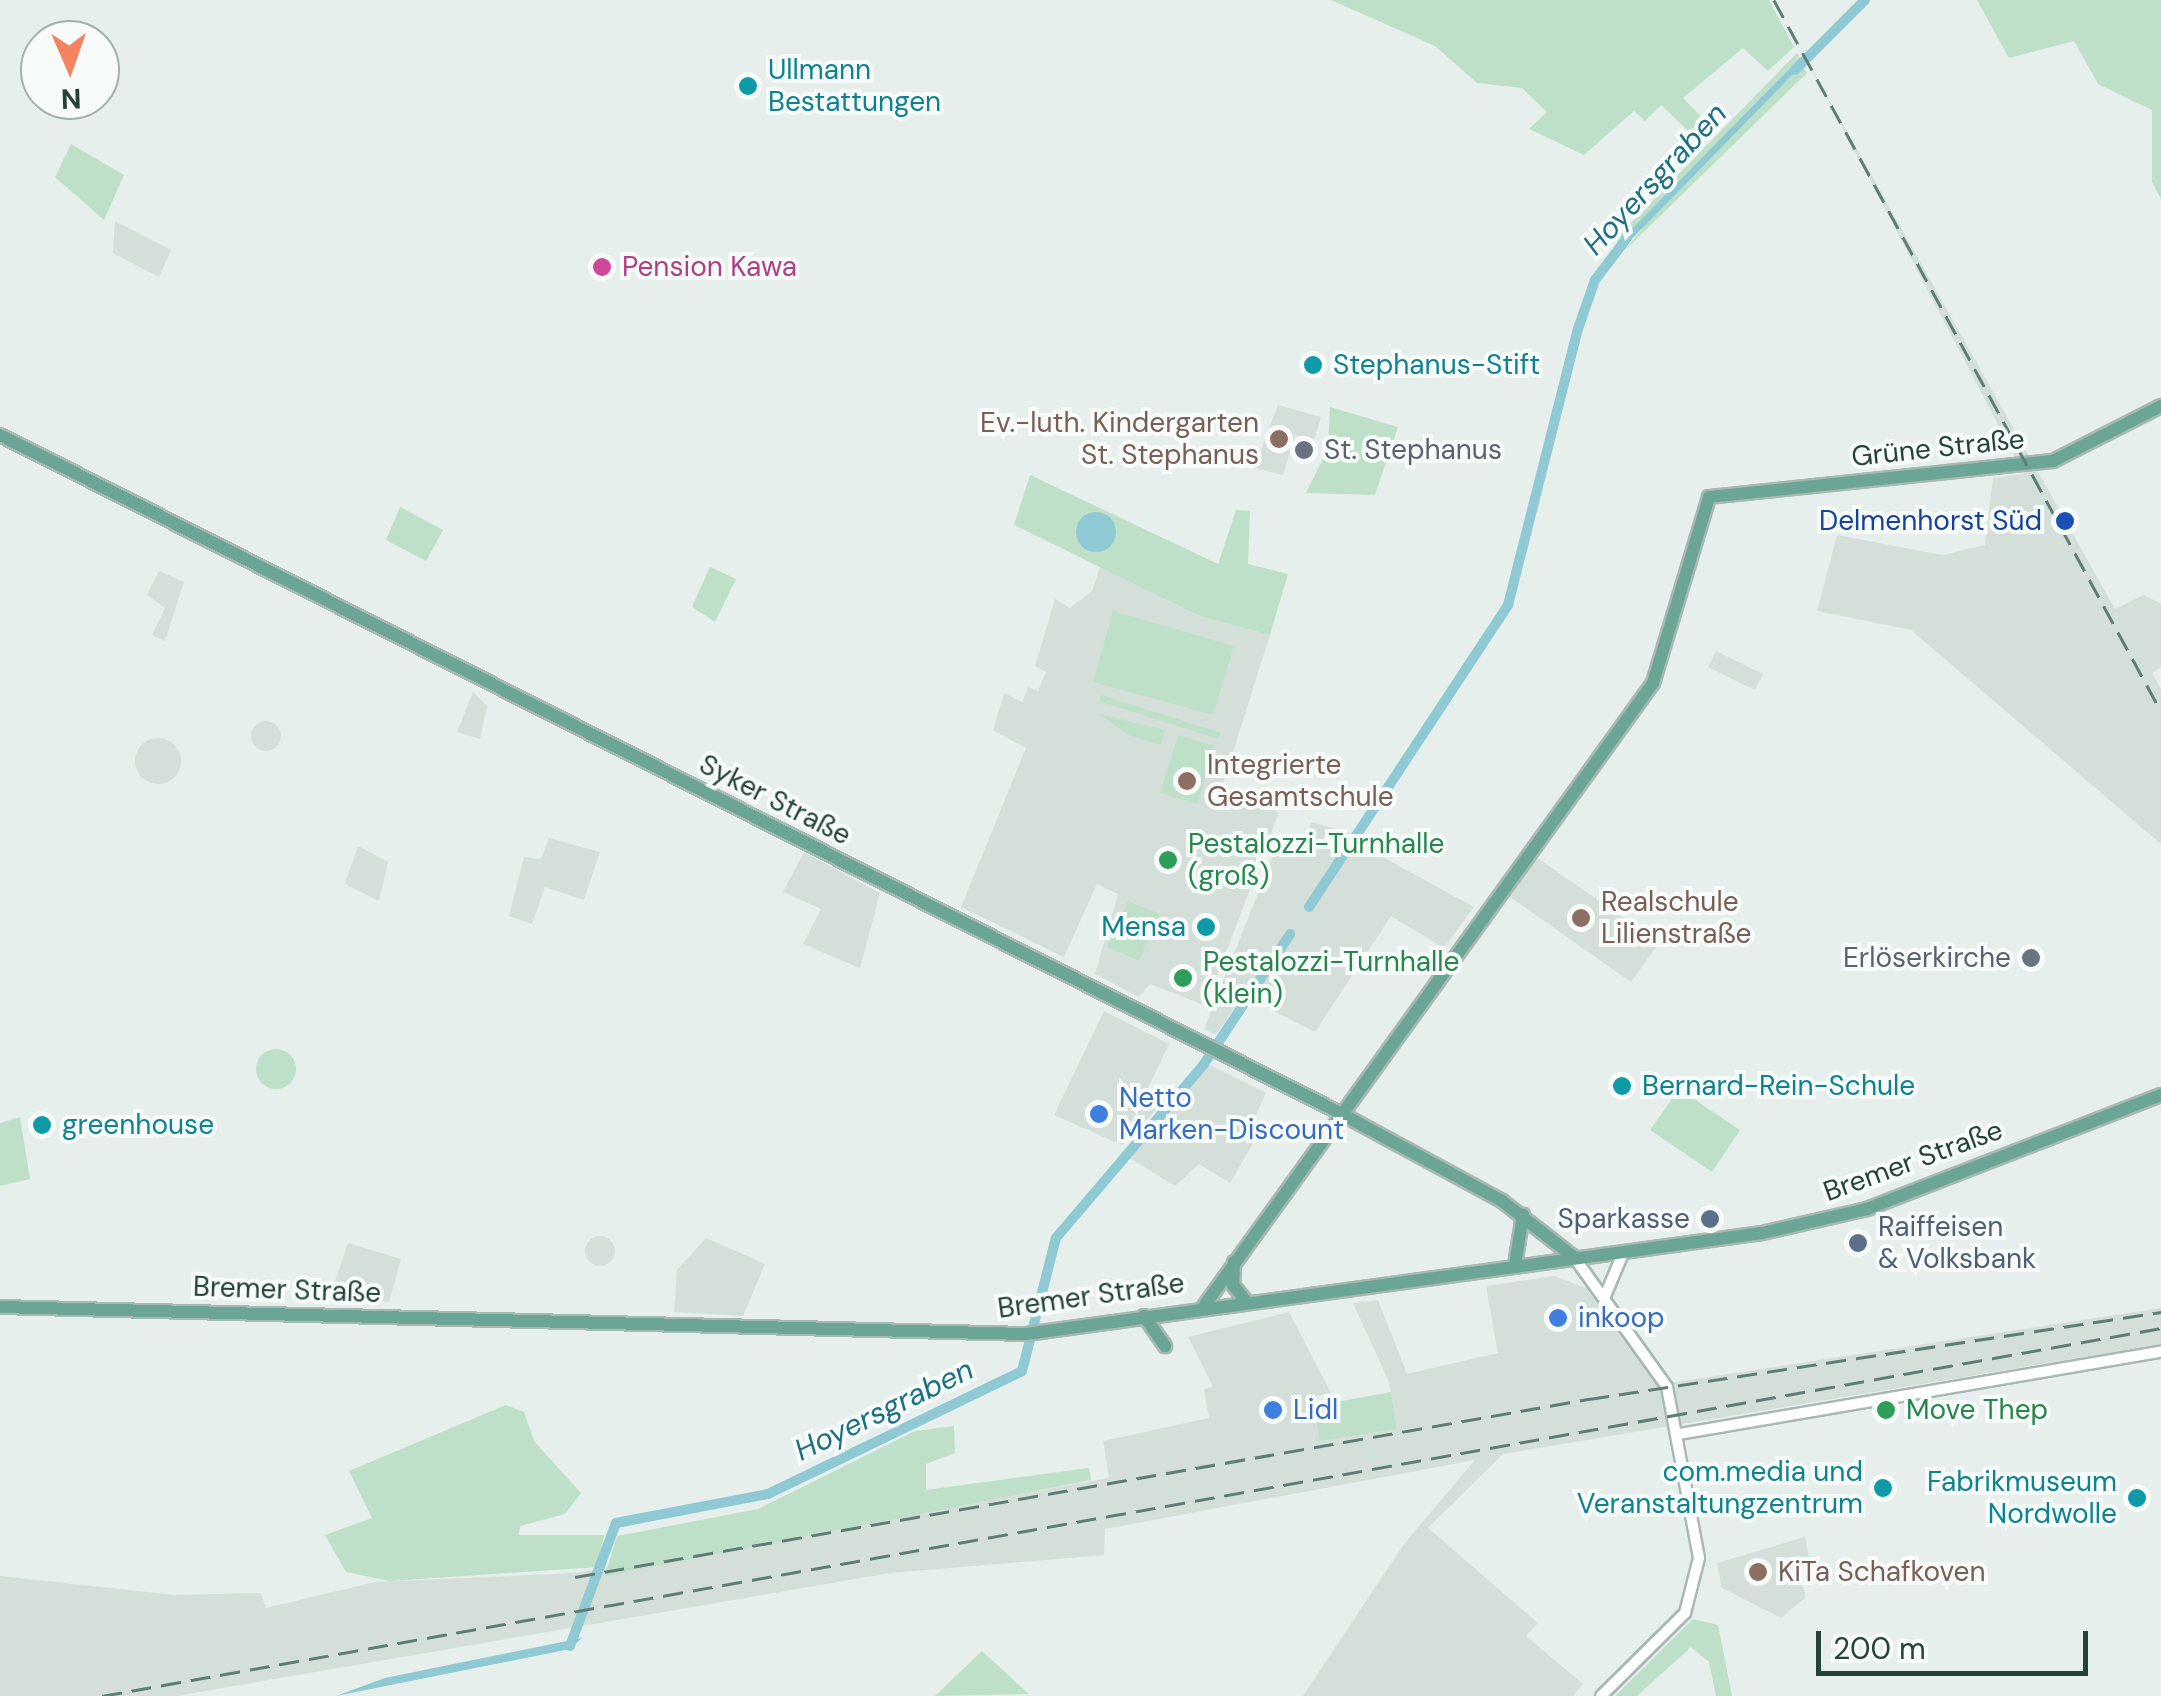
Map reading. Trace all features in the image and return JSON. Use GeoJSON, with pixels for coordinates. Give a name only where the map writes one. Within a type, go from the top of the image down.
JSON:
{"type":"FeatureCollection","features":[{"type":"Feature","properties":{"kind":"main road","name":"Grüne Straße"},"geometry":{"type":"LineString","coordinates":[[1338,1112],[1652,683],[1709,496],[2054,461],[2161,406]]}},
{"type":"Feature","properties":{"kind":"main road","name":"Syker Straße"},"geometry":{"type":"LineString","coordinates":[[0,435],[1338,1112],[1523,1215],[1574,1257]]}},
{"type":"Feature","properties":{"kind":"main road","name":"Bremer Straße"},"geometry":{"type":"LineString","coordinates":[[0,1307],[1032,1333],[1245,1300],[1625,1250],[1867,1209],[2161,1095]]}},
{"type":"Feature","properties":{"kind":"main road"},"geometry":{"type":"LineString","coordinates":[[1204,1306],[1338,1112]]}},
{"type":"Feature","properties":{"kind":"main road"},"geometry":{"type":"LineString","coordinates":[[1515,1266],[1523,1215]]}},
{"type":"Feature","properties":{"kind":"main road"},"geometry":{"type":"LineString","coordinates":[[1234,1260],[1233,1285],[1245,1300]]}},
{"type":"Feature","properties":{"kind":"main road"},"geometry":{"type":"LineString","coordinates":[[1144,1316],[1166,1346]]}},
{"type":"Feature","properties":{"kind":"street"},"geometry":{"type":"LineString","coordinates":[[1605,1296],[1625,1250]]}},
{"type":"Feature","properties":{"kind":"street"},"geometry":{"type":"LineString","coordinates":[[1574,1257],[1660,1373],[1680,1434],[1698,1545],[1693,1595],[1671,1631],[1600,1696]]}},
{"type":"Feature","properties":{"kind":"street"},"geometry":{"type":"LineString","coordinates":[[1680,1434],[2161,1352]]}},
{"type":"Feature","properties":{"kind":"shaded area"},"geometry":{"type":"Polygon","coordinates":[[[1808,62],[2115,609],[2144,595],[2161,604],[2161,667],[2152,673],[2161,689],[2161,844],[1911,630],[1817,611],[1837,535],[1943,555],[1985,545],[1993,478],[2024,474],[1808,62]]]}},
{"type":"Feature","properties":{"kind":"shaded area"},"geometry":{"type":"Polygon","coordinates":[[[115,221],[171,250],[159,277],[113,253],[115,221]]]}},
{"type":"Feature","properties":{"kind":"shaded area","name":"Ev.-luth. Kindergarten St. Stephanus"},"geometry":{"type":"Polygon","coordinates":[[[1278,405],[1321,417],[1314,440],[1295,435],[1283,475],[1254,468],[1278,405]]]}},
{"type":"Feature","properties":{"kind":"shaded area","name":"Integrierte Gesamtschule"},"geometry":{"type":"Polygon","coordinates":[[[1101,564],[1202,617],[1270,635],[1219,796],[1279,812],[1206,1006],[1150,984],[1139,997],[1095,974],[1118,894],[1097,884],[1064,957],[961,907],[1026,748],[993,730],[1004,693],[1022,702],[1028,687],[1038,691],[1046,672],[1035,666],[1055,599],[1070,608],[1092,591],[1101,564]]]}},
{"type":"Feature","properties":{"kind":"shaded area"},"geometry":{"type":"Polygon","coordinates":[[[159,571],[184,582],[165,641],[152,635],[165,608],[147,595],[159,571]]]}},
{"type":"Feature","properties":{"kind":"shaded area"},"geometry":{"type":"Polygon","coordinates":[[[1716,651],[1763,674],[1755,690],[1708,667],[1716,651]]]}},
{"type":"Feature","properties":{"kind":"shaded area"},"geometry":{"type":"Polygon","coordinates":[[[473,692],[487,706],[480,739],[457,732],[473,692]]]}},
{"type":"Feature","properties":{"kind":"shaded area"},"geometry":{"type":"Polygon","coordinates":[[[266,721],[277,725],[281,736],[277,747],[266,751],[255,747],[251,736],[255,725],[266,721]]]}},
{"type":"Feature","properties":{"kind":"shaded area"},"geometry":{"type":"Polygon","coordinates":[[[158,738],[174,745],[181,761],[174,777],[158,784],[142,777],[135,761],[142,745],[158,738]]]}},
{"type":"Feature","properties":{"kind":"shaded area","name":"Integrierte Gesamtschule"},"geometry":{"type":"Polygon","coordinates":[[[1311,822],[1358,835],[1355,842],[1474,907],[1444,948],[1391,916],[1315,1032],[1243,995],[1216,1035],[1204,1029],[1278,843],[1302,850],[1311,822]]]}},
{"type":"Feature","properties":{"kind":"shaded area"},"geometry":{"type":"Polygon","coordinates":[[[549,838],[600,852],[584,900],[545,887],[532,924],[509,916],[524,857],[541,859],[549,838]]]}},
{"type":"Feature","properties":{"kind":"shaded area"},"geometry":{"type":"Polygon","coordinates":[[[358,846],[388,862],[379,901],[345,884],[358,846]]]}},
{"type":"Feature","properties":{"kind":"shaded area"},"geometry":{"type":"Polygon","coordinates":[[[804,852],[880,893],[860,968],[803,944],[821,909],[783,892],[804,852]]]}},
{"type":"Feature","properties":{"kind":"shaded area","name":"Realschule Lilienstraße"},"geometry":{"type":"Polygon","coordinates":[[[1532,854],[1659,943],[1631,982],[1503,892],[1532,854]]]}},
{"type":"Feature","properties":{"kind":"shaded area"},"geometry":{"type":"Polygon","coordinates":[[[1104,1011],[1169,1044],[1146,1092],[1165,1101],[1122,1145],[1054,1115],[1104,1011]]]}},
{"type":"Feature","properties":{"kind":"shaded area"},"geometry":{"type":"Polygon","coordinates":[[[1210,1065],[1266,1093],[1253,1122],[1263,1126],[1230,1183],[1199,1164],[1175,1186],[1125,1155],[1210,1065]]]}},
{"type":"Feature","properties":{"kind":"shaded area"},"geometry":{"type":"Polygon","coordinates":[[[600,1236],[611,1240],[615,1251],[611,1262],[600,1266],[589,1262],[585,1251],[589,1240],[600,1236]]]}},
{"type":"Feature","properties":{"kind":"shaded area"},"geometry":{"type":"Polygon","coordinates":[[[706,1238],[765,1264],[743,1316],[674,1312],[677,1270],[706,1238]]]}},
{"type":"Feature","properties":{"kind":"shaded area"},"geometry":{"type":"Polygon","coordinates":[[[348,1243],[401,1259],[389,1302],[331,1293],[348,1243]]]}},
{"type":"Feature","properties":{"kind":"shaded area"},"geometry":{"type":"Polygon","coordinates":[[[1554,1276],[1586,1288],[1656,1385],[2161,1308],[2161,1344],[1503,1454],[1428,1528],[1538,1623],[1526,1636],[1583,1684],[1573,1696],[1303,1696],[1404,1544],[1475,1460],[1105,1529],[1104,1555],[890,1573],[176,1696],[0,1696],[0,1576],[175,1595],[261,1593],[266,1608],[375,1582],[574,1573],[1109,1478],[1103,1441],[1209,1418],[1204,1389],[1213,1387],[1188,1337],[1289,1312],[1331,1393],[1312,1397],[1319,1441],[1397,1428],[1389,1382],[1353,1303],[1378,1300],[1407,1374],[1498,1353],[1486,1286],[1554,1276]]]}},
{"type":"Feature","properties":{"kind":"shaded area","name":"KiTa Schafkoven"},"geometry":{"type":"Polygon","coordinates":[[[1805,1537],[1809,1557],[1795,1560],[1806,1597],[1781,1618],[1722,1588],[1717,1563],[1805,1537]]]}},
{"type":"Feature","properties":{"kind":"green space"},"geometry":{"type":"Polygon","coordinates":[[[1331,0],[1769,0],[1794,47],[1768,71],[1743,48],[1683,98],[1713,129],[1699,141],[1661,105],[1645,121],[1634,111],[1584,155],[1529,129],[1547,112],[1522,88],[1477,83],[1435,46],[1331,0]]]}},
{"type":"Feature","properties":{"kind":"green space"},"geometry":{"type":"Polygon","coordinates":[[[1977,0],[2161,0],[2161,199],[2152,182],[2152,110],[2098,84],[2074,41],[2009,58],[1977,0]]]}},
{"type":"Feature","properties":{"kind":"green space"},"geometry":{"type":"Polygon","coordinates":[[[1797,53],[1800,58],[1618,244],[1616,238],[1797,53]]]}},
{"type":"Feature","properties":{"kind":"green space"},"geometry":{"type":"Polygon","coordinates":[[[1802,65],[1807,73],[1624,251],[1661,206],[1802,65]]]}},
{"type":"Feature","properties":{"kind":"green space"},"geometry":{"type":"Polygon","coordinates":[[[71,144],[124,175],[104,220],[55,177],[71,144]]]}},
{"type":"Feature","properties":{"kind":"green space"},"geometry":{"type":"Polygon","coordinates":[[[1330,407],[1398,427],[1375,495],[1306,493],[1328,449],[1330,407]]]}},
{"type":"Feature","properties":{"kind":"green space"},"geometry":{"type":"Polygon","coordinates":[[[1030,475],[1218,564],[1236,510],[1250,511],[1248,564],[1288,574],[1270,635],[1202,617],[1014,525],[1030,475]]]}},
{"type":"Feature","properties":{"kind":"green space"},"geometry":{"type":"Polygon","coordinates":[[[400,507],[443,530],[426,561],[386,540],[400,507]]]}},
{"type":"Feature","properties":{"kind":"green space"},"geometry":{"type":"Polygon","coordinates":[[[710,567],[736,579],[715,622],[692,607],[710,567]]]}},
{"type":"Feature","properties":{"kind":"green space"},"geometry":{"type":"Polygon","coordinates":[[[1113,611],[1234,646],[1213,715],[1093,682],[1113,611]]]}},
{"type":"Feature","properties":{"kind":"green space"},"geometry":{"type":"Polygon","coordinates":[[[1101,695],[1221,733],[1218,739],[1099,701],[1101,695]]]}},
{"type":"Feature","properties":{"kind":"green space"},"geometry":{"type":"Polygon","coordinates":[[[1099,714],[1165,730],[1161,745],[1128,735],[1099,714]]]}},
{"type":"Feature","properties":{"kind":"green space"},"geometry":{"type":"Polygon","coordinates":[[[1178,735],[1215,746],[1197,804],[1160,793],[1178,735]]]}},
{"type":"Feature","properties":{"kind":"green space"},"geometry":{"type":"Polygon","coordinates":[[[1128,901],[1160,914],[1139,961],[1107,947],[1128,901]]]}},
{"type":"Feature","properties":{"kind":"green space"},"geometry":{"type":"Polygon","coordinates":[[[276,1049],[290,1055],[296,1069],[290,1083],[276,1089],[262,1083],[256,1069],[262,1055],[276,1049]]]}},
{"type":"Feature","properties":{"kind":"green space"},"geometry":{"type":"Polygon","coordinates":[[[1679,1089],[1740,1130],[1712,1172],[1650,1130],[1679,1089]]]}},
{"type":"Feature","properties":{"kind":"green space"},"geometry":{"type":"Polygon","coordinates":[[[20,1117],[30,1179],[0,1186],[0,1123],[20,1117]]]}},
{"type":"Feature","properties":{"kind":"green space"},"geometry":{"type":"Polygon","coordinates":[[[1391,1392],[1397,1429],[1319,1441],[1314,1406],[1391,1392]]]}},
{"type":"Feature","properties":{"kind":"green space"},"geometry":{"type":"Polygon","coordinates":[[[506,1405],[524,1412],[534,1441],[581,1493],[565,1514],[520,1526],[519,1535],[604,1535],[597,1567],[390,1581],[346,1572],[325,1535],[372,1518],[349,1471],[506,1405]]]}},
{"type":"Feature","properties":{"kind":"green space"},"geometry":{"type":"Polygon","coordinates":[[[954,1426],[955,1453],[926,1464],[926,1490],[1089,1468],[1091,1480],[605,1576],[617,1536],[758,1509],[915,1431],[954,1426]]]}},
{"type":"Feature","properties":{"kind":"green space"},"geometry":{"type":"Polygon","coordinates":[[[1693,1619],[1718,1625],[1732,1696],[1716,1696],[1709,1662],[1691,1647],[1637,1696],[1615,1696],[1693,1619]]]}},
{"type":"Feature","properties":{"kind":"green space"},"geometry":{"type":"Polygon","coordinates":[[[982,1651],[1029,1694],[935,1696],[982,1651]]]}},
{"type":"Feature","properties":{"kind":"water"},"geometry":{"type":"Polygon","coordinates":[[[1800,58],[1802,65],[1622,249],[1625,236],[1800,58]]]}},
{"type":"Feature","properties":{"kind":"water"},"geometry":{"type":"Polygon","coordinates":[[[1096,512],[1110,518],[1116,532],[1110,546],[1096,552],[1082,546],[1076,532],[1082,518],[1096,512]]]}},
{"type":"Feature","properties":{"kind":"water"},"geometry":{"type":"Polygon","coordinates":[[[582,1638],[570,1649],[336,1696],[385,1678],[582,1638]]]}},
{"type":"Feature","properties":{"kind":"waterway","name":"Hoyersgraben"},"geometry":{"type":"LineString","coordinates":[[1795,70],[1865,0]]}},
{"type":"Feature","properties":{"kind":"waterway","name":"Hoyersgraben"},"geometry":{"type":"LineString","coordinates":[[1309,907],[1508,605],[1578,329],[1595,280],[1627,238]]}},
{"type":"Feature","properties":{"kind":"waterway","name":"Hoyersgraben"},"geometry":{"type":"LineString","coordinates":[[570,1646],[616,1523],[768,1494],[1022,1371],[1056,1238],[1204,1064],[1290,934]]}},
{"type":"Feature","properties":{"kind":"railway"},"geometry":{"type":"LineString","coordinates":[[1774,0],[2161,711]]}},
{"type":"Feature","properties":{"kind":"railway"},"geometry":{"type":"LineString","coordinates":[[575,1577],[1589,1399],[2161,1312]]}},
{"type":"Feature","properties":{"kind":"railway"},"geometry":{"type":"LineString","coordinates":[[102,1696],[2161,1328]]}},
{"type":"Feature","properties":{"kind":"place","name":"Ullmann Bestattungen"},"geometry":{"type":"Point","coordinates":[748,86]}},
{"type":"Feature","properties":{"kind":"place","name":"Pension Kawa"},"geometry":{"type":"Point","coordinates":[602,267]}},
{"type":"Feature","properties":{"kind":"place","name":"Stephanus-Stift"},"geometry":{"type":"Point","coordinates":[1313,365]}},
{"type":"Feature","properties":{"kind":"place","name":"Ev.-luth. Kindergarten St. Stephanus"},"geometry":{"type":"Point","coordinates":[1279,439]}},
{"type":"Feature","properties":{"kind":"place","name":"St. Stephanus"},"geometry":{"type":"Point","coordinates":[1304,450]}},
{"type":"Feature","properties":{"kind":"place","name":"Delmenhorst Süd"},"geometry":{"type":"Point","coordinates":[2065,521]}},
{"type":"Feature","properties":{"kind":"place","name":"Integrierte Gesamtschule"},"geometry":{"type":"Point","coordinates":[1187,781]}},
{"type":"Feature","properties":{"kind":"place","name":"Pestalozzi-Turnhalle (groß)"},"geometry":{"type":"Point","coordinates":[1168,860]}},
{"type":"Feature","properties":{"kind":"place","name":"Realschule Lilienstraße"},"geometry":{"type":"Point","coordinates":[1581,918]}},
{"type":"Feature","properties":{"kind":"place","name":"Mensa"},"geometry":{"type":"Point","coordinates":[1206,927]}},
{"type":"Feature","properties":{"kind":"place","name":"Erlöserkirche"},"geometry":{"type":"Point","coordinates":[2031,958]}},
{"type":"Feature","properties":{"kind":"place","name":"Pestalozzi-Turnhalle (klein)"},"geometry":{"type":"Point","coordinates":[1183,978]}},
{"type":"Feature","properties":{"kind":"place","name":"Bernard-Rein-Schule"},"geometry":{"type":"Point","coordinates":[1622,1086]}},
{"type":"Feature","properties":{"kind":"place","name":"Netto Marken-Discount"},"geometry":{"type":"Point","coordinates":[1099,1114]}},
{"type":"Feature","properties":{"kind":"place","name":"greenhouse"},"geometry":{"type":"Point","coordinates":[42,1125]}},
{"type":"Feature","properties":{"kind":"place","name":"Sparkasse"},"geometry":{"type":"Point","coordinates":[1710,1219]}},
{"type":"Feature","properties":{"kind":"place","name":"Raiffeisen & Volksbank"},"geometry":{"type":"Point","coordinates":[1858,1243]}},
{"type":"Feature","properties":{"kind":"place","name":"inkoop"},"geometry":{"type":"Point","coordinates":[1558,1318]}},
{"type":"Feature","properties":{"kind":"place","name":"Lidl"},"geometry":{"type":"Point","coordinates":[1273,1410]}},
{"type":"Feature","properties":{"kind":"place","name":"Move Thep"},"geometry":{"type":"Point","coordinates":[1886,1410]}},
{"type":"Feature","properties":{"kind":"place","name":"com.media und Veranstaltungzentrum"},"geometry":{"type":"Point","coordinates":[1883,1488]}},
{"type":"Feature","properties":{"kind":"place","name":"Fabrikmuseum Nordwolle"},"geometry":{"type":"Point","coordinates":[2137,1498]}},
{"type":"Feature","properties":{"kind":"place","name":"KiTa Schafkoven"},"geometry":{"type":"Point","coordinates":[1758,1572]}}]}
